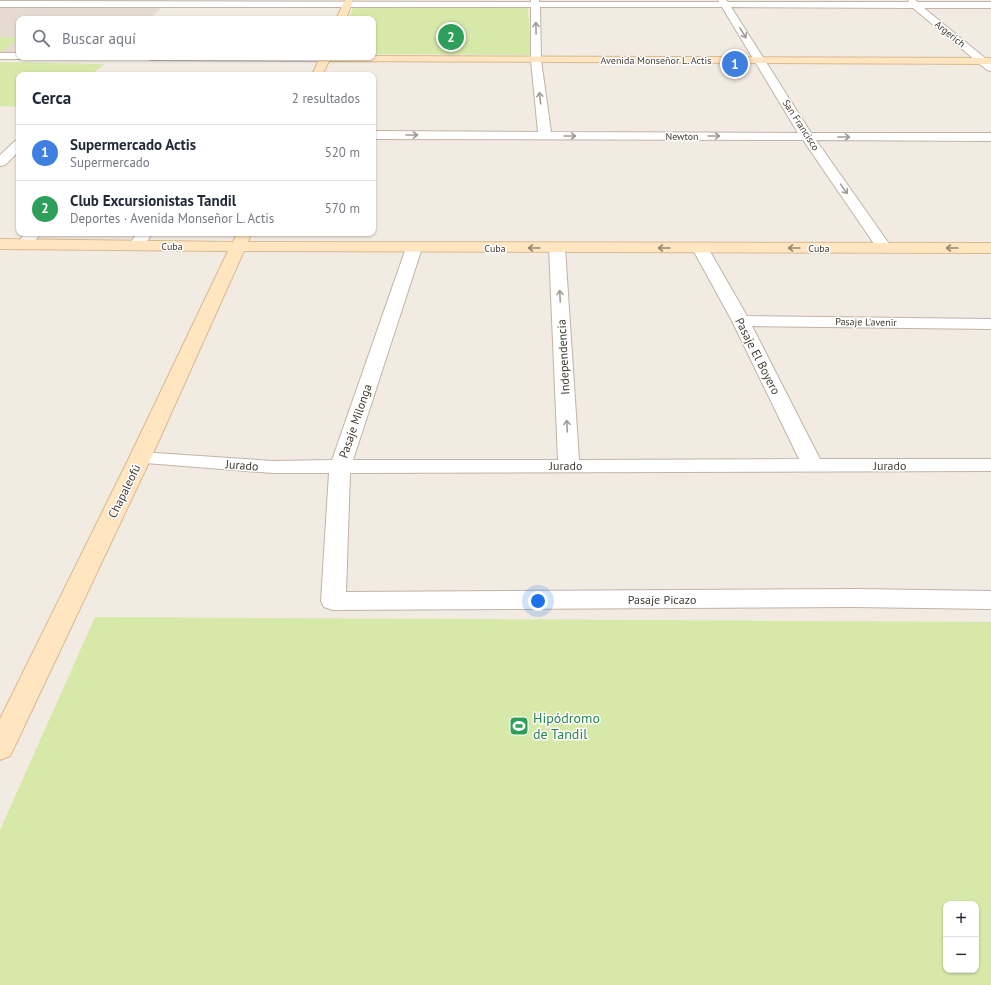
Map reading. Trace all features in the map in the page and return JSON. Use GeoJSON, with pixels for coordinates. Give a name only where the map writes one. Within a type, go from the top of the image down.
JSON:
{"type":"FeatureCollection","features":[{"type":"Feature","properties":{"kind":"street"},"geometry":{"type":"LineString","coordinates":[[60,14],[75,2]]}},
{"type":"Feature","properties":{"kind":"street"},"geometry":{"type":"LineString","coordinates":[[0,4],[75,2],[723,2],[991,5]]}},
{"type":"Feature","properties":{"kind":"street"},"geometry":{"type":"LineString","coordinates":[[154,14],[165,2]]}},
{"type":"Feature","properties":{"kind":"street"},"geometry":{"type":"LineString","coordinates":[[342,16],[348,2]]}},
{"type":"Feature","properties":{"kind":"street"},"geometry":{"type":"LineString","coordinates":[[535,2],[536,58],[545,135]]}},
{"type":"Feature","properties":{"kind":"street","name":"San Francisco"},"geometry":{"type":"LineString","coordinates":[[723,2],[807,137],[884,248]]}},
{"type":"Feature","properties":{"kind":"street","name":"Argerich"},"geometry":{"type":"LineString","coordinates":[[912,3],[987,61]]}},
{"type":"Feature","properties":{"kind":"street"},"geometry":{"type":"LineString","coordinates":[[2,56],[16,48]]}},
{"type":"Feature","properties":{"kind":"street"},"geometry":{"type":"LineString","coordinates":[[2,56],[16,56]]}},
{"type":"Feature","properties":{"kind":"street","name":"Avenida Monseñor L. Actis"},"geometry":{"type":"LineString","coordinates":[[376,56],[536,58]]}},
{"type":"Feature","properties":{"kind":"street","name":"Avenida Monseñor L. Actis"},"geometry":{"type":"LineString","coordinates":[[376,57],[758,58],[987,61]]}},
{"type":"Feature","properties":{"kind":"street"},"geometry":{"type":"LineString","coordinates":[[318,72],[324,60]]}},
{"type":"Feature","properties":{"kind":"street","name":"Newton"},"geometry":{"type":"LineString","coordinates":[[376,135],[991,137]]}},
{"type":"Feature","properties":{"kind":"street"},"geometry":{"type":"LineString","coordinates":[[0,162],[16,147]]}},
{"type":"Feature","properties":{"kind":"street"},"geometry":{"type":"LineString","coordinates":[[136,246],[143,236]]}},
{"type":"Feature","properties":{"kind":"street","name":"Cuba"},"geometry":{"type":"LineString","coordinates":[[0,244],[28,239],[136,246],[242,240],[414,248],[991,248]]}},
{"type":"Feature","properties":{"kind":"street","name":"Chapaleofú"},"geometry":{"type":"LineString","coordinates":[[0,748],[140,458],[242,240]]}},
{"type":"Feature","properties":{"kind":"street","name":"Pasaje Milonga"},"geometry":{"type":"LineString","coordinates":[[333,601],[340,467],[414,248]]}},
{"type":"Feature","properties":{"kind":"street","name":"Independencia"},"geometry":{"type":"LineString","coordinates":[[557,248],[569,465]]}},
{"type":"Feature","properties":{"kind":"street","name":"Pasaje El Boyero"},"geometry":{"type":"LineString","coordinates":[[700,248],[741,321],[813,466]]}},
{"type":"Feature","properties":{"kind":"street","name":"Pasaje L'avenir"},"geometry":{"type":"LineString","coordinates":[[741,321],[991,324]]}},
{"type":"Feature","properties":{"kind":"street","name":"Jurado"},"geometry":{"type":"LineString","coordinates":[[140,458],[273,467],[991,465]]}},
{"type":"Feature","properties":{"kind":"street","name":"Pasaje Picazo"},"geometry":{"type":"LineString","coordinates":[[333,601],[847,598],[991,600]]}},
{"type":"Feature","properties":{"kind":"shaded area"},"geometry":{"type":"Polygon","coordinates":[[[0,0],[168,0],[153,16],[16,16],[16,57],[0,56],[0,0]]]}},
{"type":"Feature","properties":{"kind":"green space"},"geometry":{"type":"Polygon","coordinates":[[[354,6],[528,7],[531,55],[376,54],[376,16],[349,16],[354,6]]]}},
{"type":"Feature","properties":{"kind":"green space"},"geometry":{"type":"Polygon","coordinates":[[[0,37],[16,37],[16,41],[0,53],[0,37]]]}},
{"type":"Feature","properties":{"kind":"green space"},"geometry":{"type":"Polygon","coordinates":[[[0,62],[104,64],[95,72],[16,72],[16,107],[0,106],[0,62]]]}},
{"type":"Feature","properties":{"kind":"green space","name":"Hipódromo de Tandil"},"geometry":{"type":"Polygon","coordinates":[[[95,617],[991,622],[991,985],[0,985],[0,830],[95,617]]]}},
{"type":"Feature","properties":{"kind":"place","name":"Club Excursionistas Tandil"},"geometry":{"type":"Point","coordinates":[451,37]}},
{"type":"Feature","properties":{"kind":"place","name":"Supermercado Actis"},"geometry":{"type":"Point","coordinates":[735,64]}},
{"type":"Feature","properties":{"kind":"place","name":"Hipódromo de Tandil"},"geometry":{"type":"Point","coordinates":[519,726]}}]}
